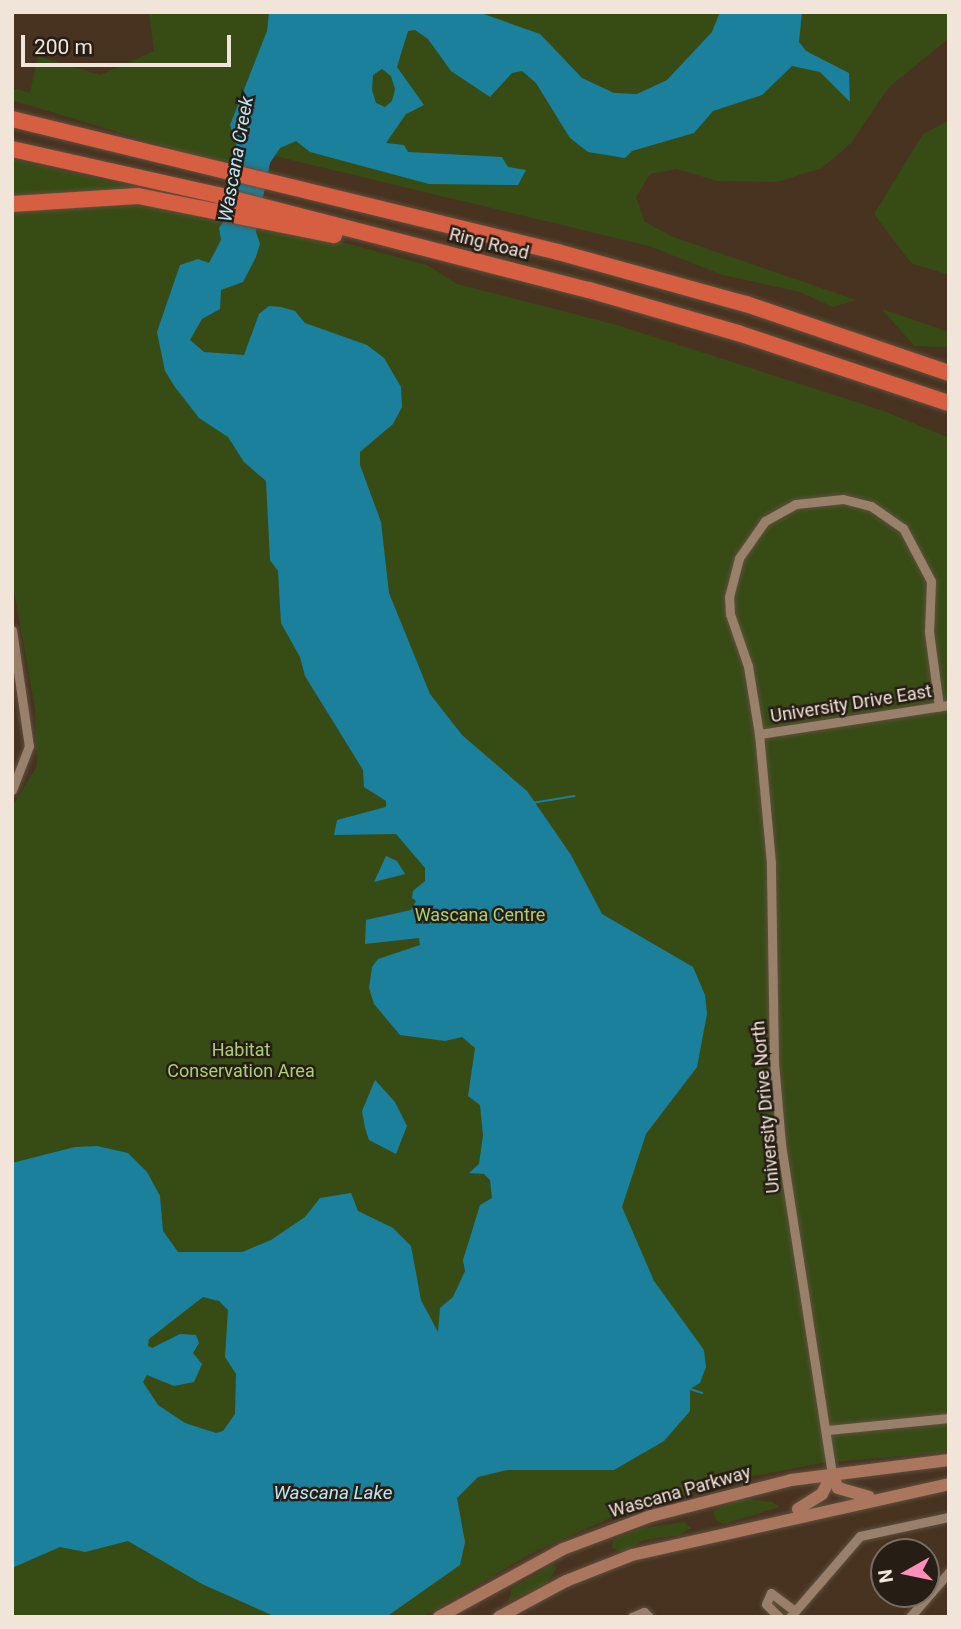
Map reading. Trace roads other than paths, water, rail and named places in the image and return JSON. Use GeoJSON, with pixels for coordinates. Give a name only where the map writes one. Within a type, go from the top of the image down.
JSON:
{"type":"FeatureCollection","features":[{"type":"Feature","properties":{"kind":"highway"},"geometry":{"type":"LineString","coordinates":[[12,108],[158,155]]}},
{"type":"Feature","properties":{"kind":"highway","name":"Ring Road"},"geometry":{"type":"LineString","coordinates":[[12,120],[558,252],[746,304],[949,373]]}},
{"type":"Feature","properties":{"kind":"highway"},"geometry":{"type":"LineString","coordinates":[[12,149],[219,203],[589,290],[738,333],[949,403]]}},
{"type":"Feature","properties":{"kind":"highway"},"geometry":{"type":"LineString","coordinates":[[12,204],[116,195],[219,203]]}},
{"type":"Feature","properties":{"kind":"main road","name":"Wascana Parkway"},"geometry":{"type":"LineString","coordinates":[[439,1617],[597,1534],[701,1501],[831,1474],[949,1460]]}},
{"type":"Feature","properties":{"kind":"main road"},"geometry":{"type":"LineString","coordinates":[[831,1474],[838,1488],[877,1498]]}},
{"type":"Feature","properties":{"kind":"main road"},"geometry":{"type":"LineString","coordinates":[[748,1526],[813,1503],[831,1474]]}},
{"type":"Feature","properties":{"kind":"main road"},"geometry":{"type":"LineString","coordinates":[[499,1617],[599,1566],[748,1526],[949,1484]]}},
{"type":"Feature","properties":{"kind":"street"},"geometry":{"type":"LineString","coordinates":[[759,734],[748,666],[734,632],[729,597],[739,558],[750,539],[779,512],[809,501],[843,499],[871,506],[888,514],[913,541],[931,581],[929,632],[944,705]]}},
{"type":"Feature","properties":{"kind":"street"},"geometry":{"type":"LineString","coordinates":[[12,630],[29,746],[12,790]]}},
{"type":"Feature","properties":{"kind":"street","name":"University Drive East"},"geometry":{"type":"LineString","coordinates":[[759,734],[944,705]]}},
{"type":"Feature","properties":{"kind":"street","name":"University Drive North"},"geometry":{"type":"LineString","coordinates":[[759,734],[771,863],[774,1062],[781,1144],[827,1430],[831,1474]]}},
{"type":"Feature","properties":{"kind":"street"},"geometry":{"type":"LineString","coordinates":[[827,1430],[949,1418]]}},
{"type":"Feature","properties":{"kind":"street"},"geometry":{"type":"LineString","coordinates":[[779,1617],[766,1604],[771,1593],[792,1614],[860,1536],[949,1517]]}},
{"type":"Feature","properties":{"kind":"street"},"geometry":{"type":"LineString","coordinates":[[910,1617],[949,1572]]}},
{"type":"Feature","properties":{"kind":"street"},"geometry":{"type":"LineString","coordinates":[[632,1615],[644,1612],[649,1617]]}},
{"type":"Feature","properties":{"kind":"water","name":"Wascana Lake"},"geometry":{"type":"Polygon","coordinates":[[[269,12],[478,12],[540,34],[582,78],[614,93],[637,94],[667,80],[712,32],[720,12],[802,12],[799,42],[806,51],[849,73],[850,102],[820,72],[792,66],[762,95],[713,111],[694,133],[632,151],[625,158],[588,152],[570,138],[536,83],[522,71],[512,73],[490,97],[451,71],[428,39],[415,30],[408,31],[397,67],[424,105],[406,114],[386,143],[404,145],[408,152],[502,157],[508,167],[526,170],[518,185],[429,184],[310,152],[296,141],[280,148],[270,163],[256,232],[260,244],[256,257],[243,282],[221,290],[220,309],[202,319],[190,340],[204,352],[244,355],[259,314],[269,306],[281,307],[295,311],[305,323],[367,345],[384,358],[401,387],[402,407],[393,424],[360,452],[360,465],[381,522],[389,593],[430,694],[462,735],[527,791],[571,855],[602,914],[693,967],[705,995],[707,1014],[697,1067],[646,1134],[622,1207],[654,1281],[704,1350],[706,1367],[700,1383],[690,1389],[690,1411],[664,1441],[614,1470],[507,1470],[478,1477],[457,1498],[465,1542],[460,1565],[386,1617],[276,1617],[202,1584],[128,1541],[85,1552],[60,1547],[12,1568],[12,1163],[75,1147],[97,1146],[128,1153],[147,1172],[160,1196],[163,1231],[178,1252],[242,1252],[271,1240],[305,1217],[320,1198],[351,1193],[358,1211],[393,1228],[411,1246],[421,1300],[438,1332],[440,1308],[453,1297],[465,1271],[463,1260],[480,1205],[492,1198],[490,1180],[484,1174],[469,1173],[479,1164],[483,1135],[480,1105],[468,1096],[475,1048],[462,1037],[445,1041],[400,1035],[374,1004],[369,988],[372,967],[378,959],[420,945],[419,938],[365,944],[366,920],[411,910],[416,901],[412,898],[413,891],[425,881],[425,868],[396,834],[334,835],[337,820],[386,807],[386,801],[364,787],[363,770],[305,676],[300,657],[281,623],[278,571],[270,560],[266,481],[244,462],[228,437],[199,418],[175,387],[165,371],[157,332],[180,265],[198,259],[209,263],[221,240],[219,228],[226,218],[239,154],[230,125],[267,31],[269,12]],[[382,69],[373,75],[372,90],[376,103],[385,107],[392,101],[395,89],[391,76],[382,69]],[[203,1297],[149,1339],[148,1346],[152,1348],[180,1334],[196,1335],[199,1343],[193,1353],[202,1364],[194,1382],[174,1386],[147,1375],[143,1382],[158,1405],[185,1423],[216,1433],[223,1431],[235,1414],[236,1374],[225,1357],[228,1310],[219,1301],[203,1297]]]}},
{"type":"Feature","properties":{"kind":"water"},"geometry":{"type":"Polygon","coordinates":[[[386,856],[397,861],[405,874],[374,882],[386,856]]]}},
{"type":"Feature","properties":{"kind":"water"},"geometry":{"type":"Polygon","coordinates":[[[375,1080],[395,1102],[407,1126],[396,1154],[369,1140],[365,1128],[362,1111],[375,1080]]]}},
{"type":"Feature","properties":{"kind":"waterway"},"geometry":{"type":"LineString","coordinates":[[532,803],[574,796]]}},
{"type":"Feature","properties":{"kind":"waterway"},"geometry":{"type":"LineString","coordinates":[[690,1389],[702,1393]]}},
{"type":"Feature","properties":{"kind":"water label","name":"Wascana Creek"},"geometry":{"type":"Point","coordinates":[236,159]}},
{"type":"Feature","properties":{"kind":"park label","name":"Wascana Centre"},"geometry":{"type":"Point","coordinates":[480,915]}},
{"type":"Feature","properties":{"kind":"park label","name":"Habitat Conservation Area"},"geometry":{"type":"Point","coordinates":[241,1061]}}]}
